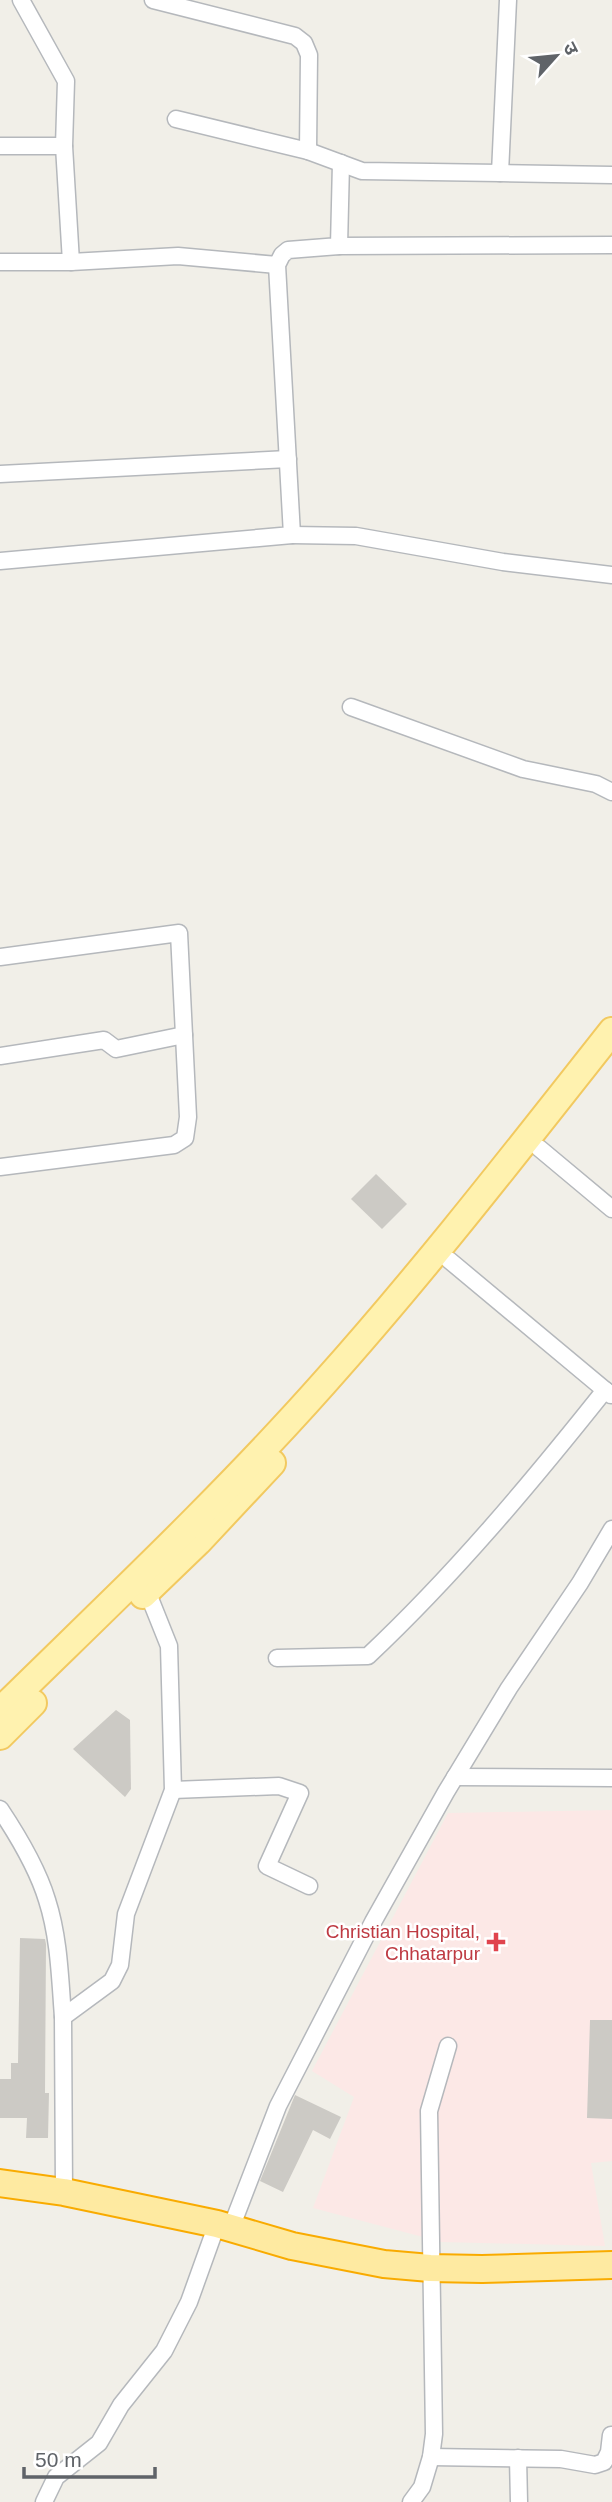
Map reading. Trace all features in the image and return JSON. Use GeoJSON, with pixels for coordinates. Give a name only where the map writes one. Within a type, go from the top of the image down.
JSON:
{"type":"FeatureCollection","features":[{"type":"Feature","properties":{"kind":"highway"},"geometry":{"type":"LineString","coordinates":[[0,2183],[64,2192],[384,2264],[430,2268],[612,2265]]}},
{"type":"Feature","properties":{"kind":"main road"},"geometry":{"type":"LineString","coordinates":[[0,1711],[152,1562],[324,1384],[612,1031]]}},
{"type":"Feature","properties":{"kind":"main road"},"geometry":{"type":"LineString","coordinates":[[0,1735],[240,1499],[449,1260],[612,1056]]}},
{"type":"Feature","properties":{"kind":"street"},"geometry":{"type":"LineString","coordinates":[[21,0],[66,81],[64,146],[71,262]]}},
{"type":"Feature","properties":{"kind":"street"},"geometry":{"type":"LineString","coordinates":[[153,0],[295,36],[304,43],[309,55],[309,151]]}},
{"type":"Feature","properties":{"kind":"street"},"geometry":{"type":"LineString","coordinates":[[500,173],[508,0]]}},
{"type":"Feature","properties":{"kind":"street"},"geometry":{"type":"LineString","coordinates":[[176,118],[309,151],[362,171],[612,175]]}},
{"type":"Feature","properties":{"kind":"street"},"geometry":{"type":"LineString","coordinates":[[0,146],[64,146]]}},
{"type":"Feature","properties":{"kind":"street"},"geometry":{"type":"LineString","coordinates":[[339,246],[341,163]]}},
{"type":"Feature","properties":{"kind":"street"},"geometry":{"type":"LineString","coordinates":[[292,535],[277,265],[282,255],[288,250],[339,246],[612,245]]}},
{"type":"Feature","properties":{"kind":"street"},"geometry":{"type":"LineString","coordinates":[[0,262],[71,262],[178,256],[277,265]]}},
{"type":"Feature","properties":{"kind":"street"},"geometry":{"type":"LineString","coordinates":[[0,474],[288,459]]}},
{"type":"Feature","properties":{"kind":"street"},"geometry":{"type":"LineString","coordinates":[[0,561],[292,535],[356,536],[503,562],[612,575]]}},
{"type":"Feature","properties":{"kind":"street"},"geometry":{"type":"LineString","coordinates":[[351,707],[523,769],[596,784],[612,792]]}},
{"type":"Feature","properties":{"kind":"street"},"geometry":{"type":"LineString","coordinates":[[0,957],[179,933],[188,1117],[185,1138],[174,1145],[0,1167]]}},
{"type":"Feature","properties":{"kind":"street"},"geometry":{"type":"LineString","coordinates":[[0,1056],[104,1040],[116,1049],[184,1035]]}},
{"type":"Feature","properties":{"kind":"street"},"geometry":{"type":"LineString","coordinates":[[539,1148],[612,1209]]}},
{"type":"Feature","properties":{"kind":"street"},"geometry":{"type":"LineString","coordinates":[[277,1658],[368,1657],[527,1488],[608,1393],[449,1260]]}},
{"type":"Feature","properties":{"kind":"street"},"geometry":{"type":"LineString","coordinates":[[44,2502],[56,2477],[99,2442],[121,2405],[163,2351],[189,2302],[278,2106],[373,1922],[509,1688],[610,1538]]}},
{"type":"Feature","properties":{"kind":"street"},"geometry":{"type":"LineString","coordinates":[[63,2017],[112,1981],[120,1965],[126,1914],[173,1790],[169,1646],[147,1591]]}},
{"type":"Feature","properties":{"kind":"street"},"geometry":{"type":"LineString","coordinates":[[455,1777],[612,1778]]}},
{"type":"Feature","properties":{"kind":"street"},"geometry":{"type":"LineString","coordinates":[[173,1790],[279,1786],[300,1793],[267,1866],[309,1886]]}},
{"type":"Feature","properties":{"kind":"street"},"geometry":{"type":"LineString","coordinates":[[0,1808],[19,1838],[47,1899],[57,1947],[63,2017],[64,2192]]}},
{"type":"Feature","properties":{"kind":"street"},"geometry":{"type":"LineString","coordinates":[[411,2502],[422,2487],[431,2457],[434,2434],[429,2111],[448,2046]]}},
{"type":"Feature","properties":{"kind":"street"},"geometry":{"type":"LineString","coordinates":[[431,2457],[561,2459],[595,2465],[604,2462],[609,2452],[611,2435]]}},
{"type":"Feature","properties":{"kind":"street"},"geometry":{"type":"LineString","coordinates":[[518,2458],[519,2502]]}},
{"type":"Feature","properties":{"kind":"shaded area","name":"Christian Hospital, Chhatarpur"},"geometry":{"type":"Polygon","coordinates":[[[612,1810],[612,2161],[591,2163],[605,2246],[442,2242],[313,2208],[354,2097],[312,2071],[448,1813],[612,1810]]]}},
{"type":"Feature","properties":{"kind":"building"},"geometry":{"type":"Polygon","coordinates":[[[376,1174],[407,1204],[382,1229],[351,1199],[376,1174]]]}},
{"type":"Feature","properties":{"kind":"building"},"geometry":{"type":"Polygon","coordinates":[[[116,1710],[130,1720],[131,1789],[125,1797],[73,1749],[116,1710]]]}},
{"type":"Feature","properties":{"kind":"building"},"geometry":{"type":"Polygon","coordinates":[[[20,1938],[45,1939],[46,1944],[45,2093],[49,2093],[48,2138],[26,2138],[27,2118],[0,2118],[0,2079],[11,2079],[11,2063],[18,2063],[20,1938]]]}},
{"type":"Feature","properties":{"kind":"building"},"geometry":{"type":"Polygon","coordinates":[[[590,2020],[612,2020],[612,2119],[587,2118],[590,2020]]]}},
{"type":"Feature","properties":{"kind":"building"},"geometry":{"type":"Polygon","coordinates":[[[295,2095],[341,2117],[330,2139],[313,2130],[283,2192],[260,2181],[295,2095]]]}},
{"type":"Feature","properties":{"kind":"place","name":"Christian Hospital, Chhatarpur"},"geometry":{"type":"Point","coordinates":[496,1942]}}]}
